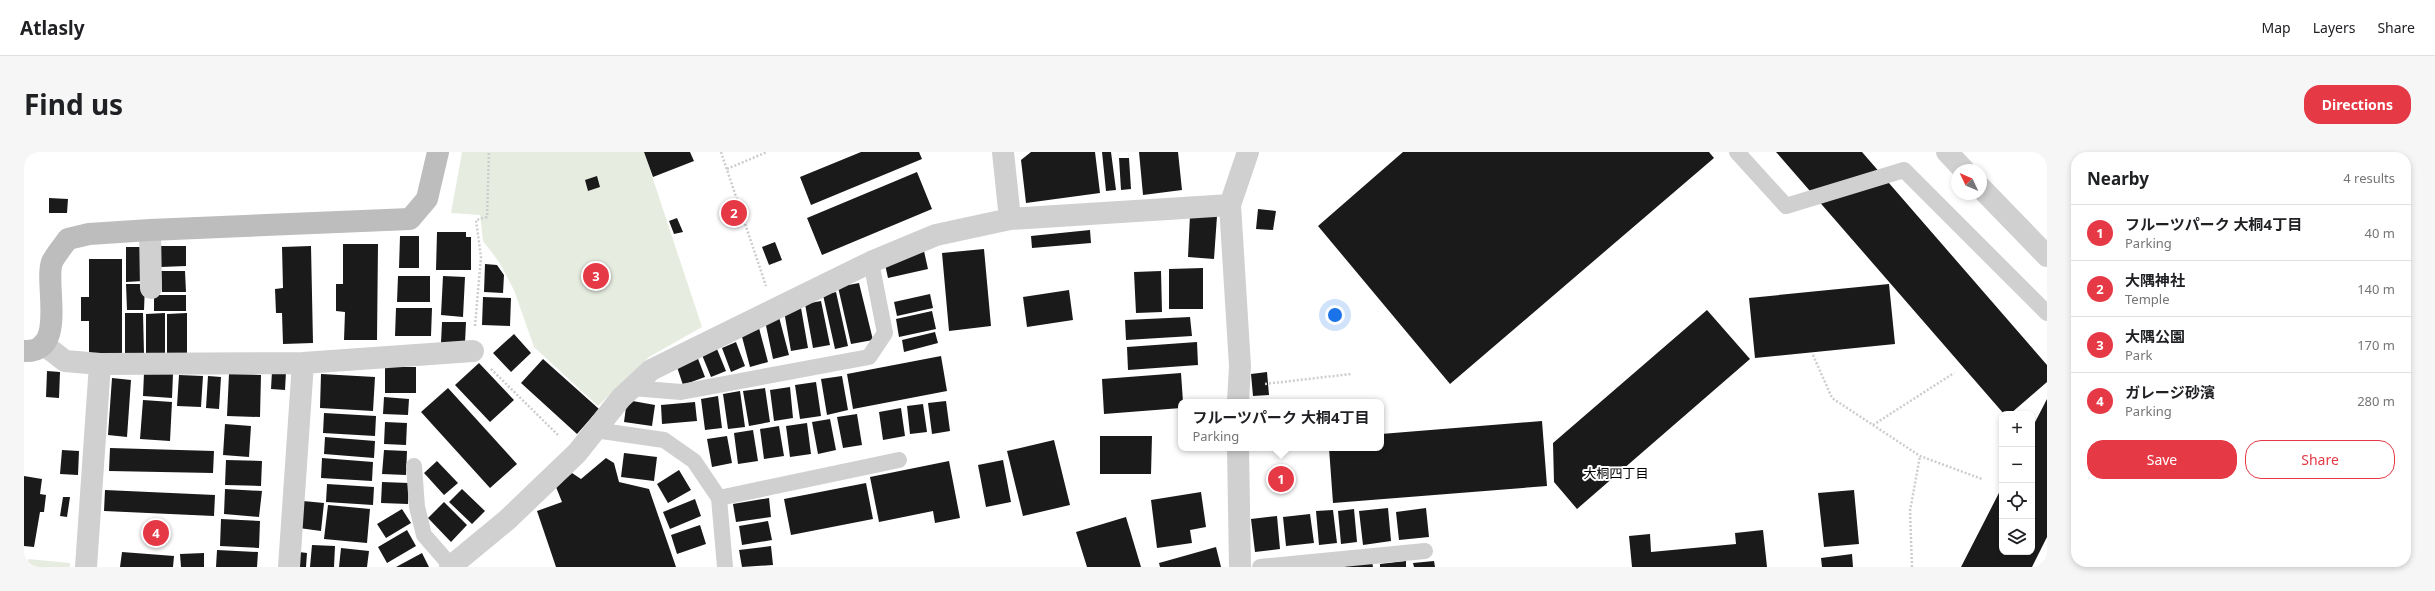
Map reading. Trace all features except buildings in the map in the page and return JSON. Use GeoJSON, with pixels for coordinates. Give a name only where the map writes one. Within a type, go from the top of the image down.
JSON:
{"type":"FeatureCollection","features":[{"type":"Feature","properties":{"kind":"street"},"geometry":{"type":"LineString","coordinates":[[438,152],[427,200],[410,219],[150,230],[89,234],[68,239],[52,263],[52,329],[33,348],[65,361],[100,364],[303,363],[473,351]]}},
{"type":"Feature","properties":{"kind":"street"},"geometry":{"type":"LineString","coordinates":[[1003,152],[1010,219]]}},
{"type":"Feature","properties":{"kind":"street"},"geometry":{"type":"LineString","coordinates":[[1239,394],[1240,366],[1230,205],[1248,152]]}},
{"type":"Feature","properties":{"kind":"street"},"geometry":{"type":"LineString","coordinates":[[1947,152],[1958,164]]}},
{"type":"Feature","properties":{"kind":"street"},"geometry":{"type":"LineString","coordinates":[[1987,194],[2047,256]]}},
{"type":"Feature","properties":{"kind":"street"},"geometry":{"type":"LineString","coordinates":[[450,567],[507,520],[577,453],[621,398],[651,370],[871,262],[936,235],[1010,219],[1230,205]]}},
{"type":"Feature","properties":{"kind":"street"},"geometry":{"type":"LineString","coordinates":[[150,230],[151,288]]}},
{"type":"Feature","properties":{"kind":"street"},"geometry":{"type":"LineString","coordinates":[[289,567],[303,363]]}},
{"type":"Feature","properties":{"kind":"street"},"geometry":{"type":"LineString","coordinates":[[86,567],[100,364]]}},
{"type":"Feature","properties":{"kind":"street"},"geometry":{"type":"LineString","coordinates":[[1238,451],[1240,567]]}},
{"type":"Feature","properties":{"kind":"lane"},"geometry":{"type":"LineString","coordinates":[[1737,152],[1786,206],[1904,170],[2047,313]]}},
{"type":"Feature","properties":{"kind":"lane"},"geometry":{"type":"LineString","coordinates":[[632,388],[681,392],[869,357],[885,333],[871,262]]}},
{"type":"Feature","properties":{"kind":"lane"},"geometry":{"type":"LineString","coordinates":[[595,430],[664,440],[694,461],[719,498],[725,567]]}},
{"type":"Feature","properties":{"kind":"lane"},"geometry":{"type":"LineString","coordinates":[[719,498],[899,460]]}},
{"type":"Feature","properties":{"kind":"lane"},"geometry":{"type":"LineString","coordinates":[[414,466],[417,507],[424,535],[450,567]]}},
{"type":"Feature","properties":{"kind":"lane"},"geometry":{"type":"LineString","coordinates":[[1260,567],[1425,551]]}},
{"type":"Feature","properties":{"kind":"path"},"geometry":{"type":"LineString","coordinates":[[489,152],[487,217],[476,220],[481,257],[473,351],[577,453]]}},
{"type":"Feature","properties":{"kind":"path"},"geometry":{"type":"LineString","coordinates":[[721,152],[774,310]]}},
{"type":"Feature","properties":{"kind":"path"},"geometry":{"type":"LineString","coordinates":[[726,169],[767,152]]}},
{"type":"Feature","properties":{"kind":"path"},"geometry":{"type":"LineString","coordinates":[[1813,355],[1832,398],[1920,456],[1982,479]]}},
{"type":"Feature","properties":{"kind":"path"},"geometry":{"type":"LineString","coordinates":[[1873,425],[1954,372]]}},
{"type":"Feature","properties":{"kind":"path"},"geometry":{"type":"LineString","coordinates":[[1239,394],[1351,374]]}},
{"type":"Feature","properties":{"kind":"path"},"geometry":{"type":"LineString","coordinates":[[1912,567],[1910,511],[1920,456]]}},
{"type":"Feature","properties":{"kind":"shaded area"},"geometry":{"type":"Polygon","coordinates":[[[462,152],[644,152],[702,327],[649,357],[598,406],[534,347],[514,290],[499,262],[483,241],[480,215],[451,213],[462,152]]]}},
{"type":"Feature","properties":{"kind":"shaded area"},"geometry":{"type":"Polygon","coordinates":[[[28,559],[70,563],[70,567],[27,567],[28,559]]]}},
{"type":"Feature","properties":{"kind":"place","name":"大隅神社"},"geometry":{"type":"Point","coordinates":[734,213]}},
{"type":"Feature","properties":{"kind":"place","name":"大隅公園"},"geometry":{"type":"Point","coordinates":[596,276]}},
{"type":"Feature","properties":{"kind":"place","name":"フルーツパーク 大桐4丁目"},"geometry":{"type":"Point","coordinates":[1281,479]}},
{"type":"Feature","properties":{"kind":"place","name":"ガレージ砂濱"},"geometry":{"type":"Point","coordinates":[156,533]}},
{"type":"Feature","properties":{"kind":"district","name":"大桐四丁目"},"geometry":{"type":"Point","coordinates":[1616,473]}}]}
